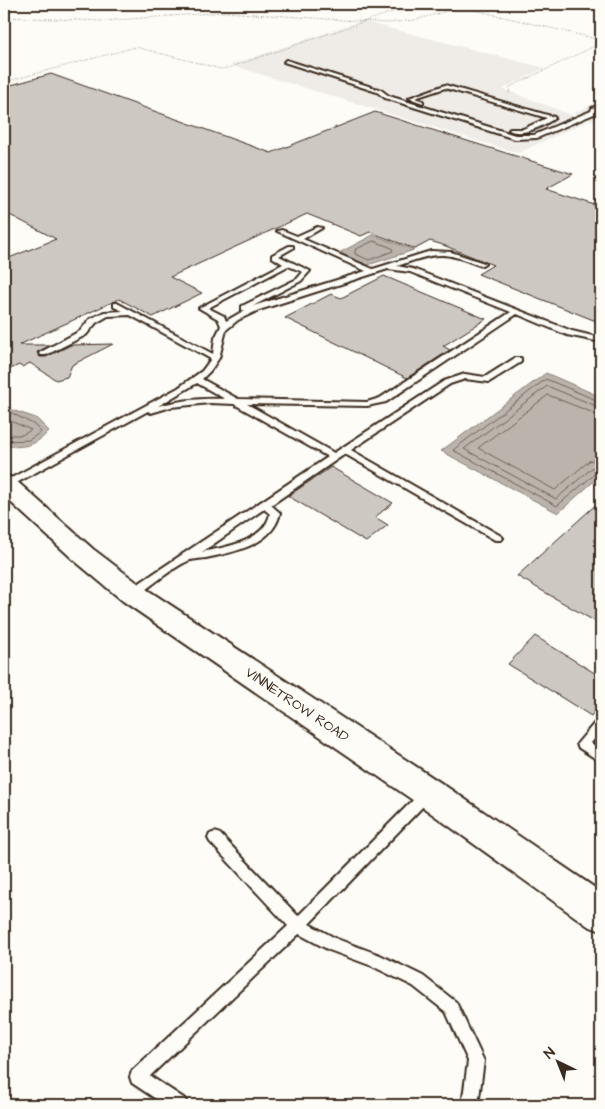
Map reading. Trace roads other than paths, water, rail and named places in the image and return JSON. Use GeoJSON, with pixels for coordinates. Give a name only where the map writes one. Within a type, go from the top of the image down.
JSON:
{"type":"FeatureCollection","features":[{"type":"Feature","properties":{"kind":"street","name":"VINNETROW ROAD"},"geometry":{"type":"LineString","coordinates":[[5,484],[84,555],[132,594],[428,793],[601,913]]}},
{"type":"Feature","properties":{"kind":"lane"},"geometry":{"type":"LineString","coordinates":[[286,62],[379,91],[387,97],[515,137],[532,138],[594,112],[594,109],[601,106]]}},
{"type":"Feature","properties":{"kind":"lane"},"geometry":{"type":"LineString","coordinates":[[445,86],[552,118],[521,132],[443,109],[411,98],[445,86]]}},
{"type":"Feature","properties":{"kind":"lane"},"geometry":{"type":"LineString","coordinates":[[436,112],[443,109]]}},
{"type":"Feature","properties":{"kind":"lane"},"geometry":{"type":"LineString","coordinates":[[594,112],[601,116]]}},
{"type":"Feature","properties":{"kind":"lane"},"geometry":{"type":"LineString","coordinates":[[474,124],[482,121]]}},
{"type":"Feature","properties":{"kind":"lane"},"geometry":{"type":"LineString","coordinates":[[482,134],[492,130]]}},
{"type":"Feature","properties":{"kind":"lane"},"geometry":{"type":"LineString","coordinates":[[297,239],[319,228]]}},
{"type":"Feature","properties":{"kind":"lane"},"geometry":{"type":"LineString","coordinates":[[280,231],[371,271]]}},
{"type":"Feature","properties":{"kind":"lane"},"geometry":{"type":"LineString","coordinates":[[237,317],[246,306],[299,280],[307,271],[274,256],[291,247]]}},
{"type":"Feature","properties":{"kind":"lane"},"geometry":{"type":"LineString","coordinates":[[5,484],[136,414],[202,375],[215,358],[220,335],[225,326],[237,317],[256,308],[384,267],[443,252],[455,253],[482,264]]}},
{"type":"Feature","properties":{"kind":"lane"},"geometry":{"type":"LineString","coordinates":[[225,326],[221,318],[203,308],[288,264]]}},
{"type":"Feature","properties":{"kind":"lane"},"geometry":{"type":"LineString","coordinates":[[384,267],[411,270],[570,333],[601,340]]}},
{"type":"Feature","properties":{"kind":"lane"},"geometry":{"type":"LineString","coordinates":[[117,305],[215,358]]}},
{"type":"Feature","properties":{"kind":"lane"},"geometry":{"type":"LineString","coordinates":[[136,414],[171,405],[210,401],[367,404],[383,400],[517,311]]}},
{"type":"Feature","properties":{"kind":"lane"},"geometry":{"type":"LineString","coordinates":[[43,353],[83,333],[93,321],[107,314],[131,313]]}},
{"type":"Feature","properties":{"kind":"lane"},"geometry":{"type":"LineString","coordinates":[[132,594],[434,390],[455,378],[473,375],[486,380],[518,360]]}},
{"type":"Feature","properties":{"kind":"lane"},"geometry":{"type":"LineString","coordinates":[[196,379],[335,457]]}},
{"type":"Feature","properties":{"kind":"lane"},"geometry":{"type":"LineString","coordinates":[[346,450],[498,538]]}},
{"type":"Feature","properties":{"kind":"lane"},"geometry":{"type":"LineString","coordinates":[[186,558],[253,540],[267,531],[275,521],[275,513],[265,505]]}},
{"type":"Feature","properties":{"kind":"lane"},"geometry":{"type":"LineString","coordinates":[[601,723],[582,744],[601,757]]}},
{"type":"Feature","properties":{"kind":"lane"},"geometry":{"type":"LineString","coordinates":[[179,1105],[138,1077],[298,926],[428,793]]}},
{"type":"Feature","properties":{"kind":"lane"},"geometry":{"type":"LineString","coordinates":[[214,838],[298,926],[334,945],[376,960],[418,981],[451,1007],[476,1061],[470,1105]]}},
{"type":"Feature","properties":{"kind":"water"},"geometry":{"type":"Polygon","coordinates":[[[373,235],[414,250],[368,265],[339,253],[373,235]]]}},
{"type":"Feature","properties":{"kind":"water"},"geometry":{"type":"Polygon","coordinates":[[[546,373],[601,397],[601,475],[558,513],[441,451],[546,373]]]}},
{"type":"Feature","properties":{"kind":"water"},"geometry":{"type":"Polygon","coordinates":[[[4,401],[12,410],[36,418],[49,431],[39,440],[29,445],[18,447],[4,446],[4,401]]]}}]}
